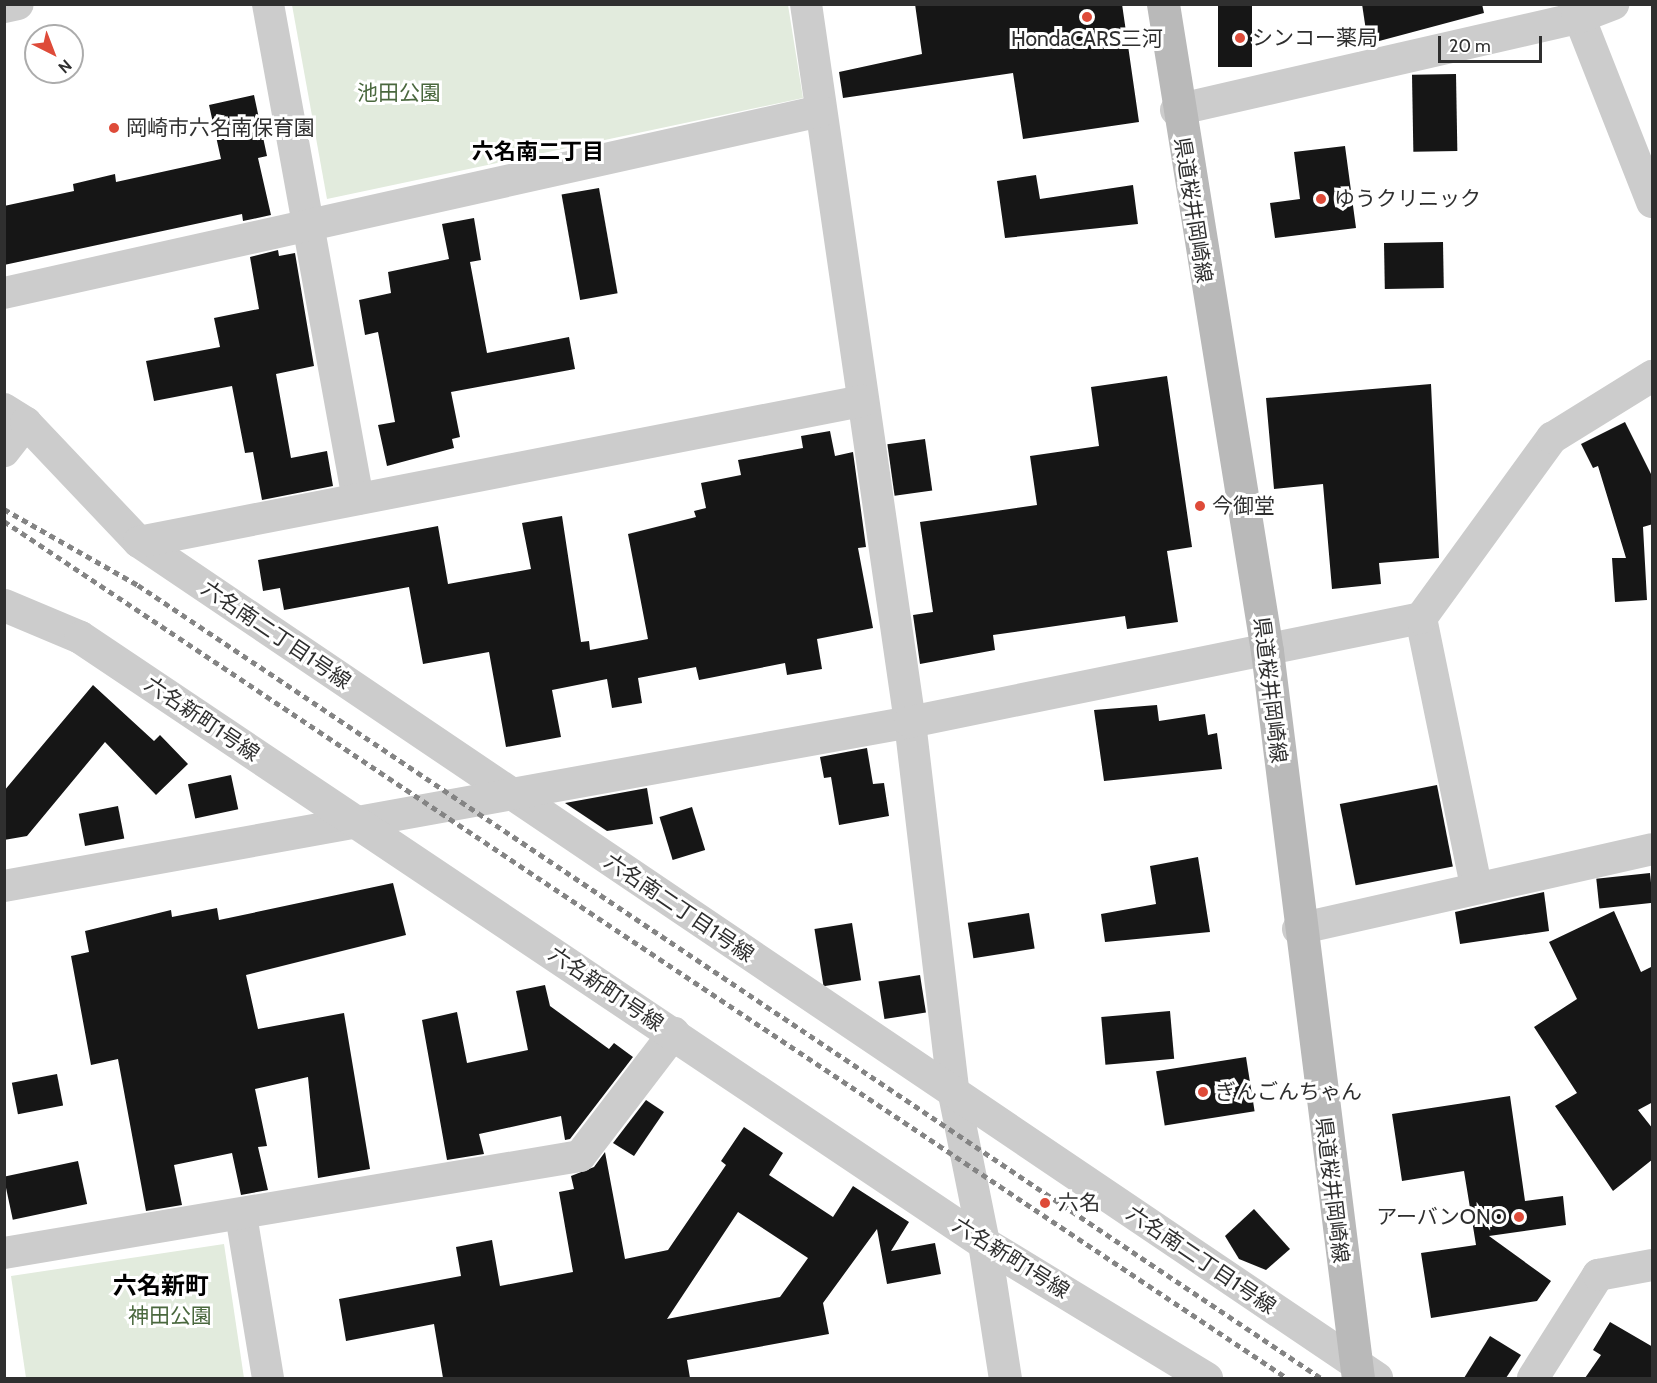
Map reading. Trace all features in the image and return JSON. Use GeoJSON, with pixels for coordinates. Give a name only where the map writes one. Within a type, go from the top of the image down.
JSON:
{"type":"FeatureCollection","features":[{"type":"Feature","properties":{"kind":"main road","name":"県道桜井岡崎線"},"geometry":{"type":"LineString","coordinates":[[1163,4],[1176,110],[1267,651],[1298,929],[1363,1374]]}},
{"type":"Feature","properties":{"kind":"street"},"geometry":{"type":"LineString","coordinates":[[4,7],[18,4]]}},
{"type":"Feature","properties":{"kind":"street"},"geometry":{"type":"LineString","coordinates":[[268,4],[310,225],[358,500]]}},
{"type":"Feature","properties":{"kind":"street"},"geometry":{"type":"LineString","coordinates":[[806,4],[910,722],[954,1094],[984,1243],[1005,1378]]}},
{"type":"Feature","properties":{"kind":"street"},"geometry":{"type":"LineString","coordinates":[[1176,110],[1576,11],[1613,4]]}},
{"type":"Feature","properties":{"kind":"street"},"geometry":{"type":"LineString","coordinates":[[1576,11],[1653,202]]}},
{"type":"Feature","properties":{"kind":"street"},"geometry":{"type":"LineString","coordinates":[[4,293],[821,111]]}},
{"type":"Feature","properties":{"kind":"street"},"geometry":{"type":"LineString","coordinates":[[4,886],[354,820],[910,722],[1421,618],[1552,438],[1653,376]]}},
{"type":"Feature","properties":{"kind":"street"},"geometry":{"type":"LineString","coordinates":[[139,542],[862,401]]}},
{"type":"Feature","properties":{"kind":"street"},"geometry":{"type":"LineString","coordinates":[[4,451],[15,416]]}},
{"type":"Feature","properties":{"kind":"street","name":"六名南二丁目1号線"},"geometry":{"type":"LineString","coordinates":[[15,416],[139,542],[1363,1374]]}},
{"type":"Feature","properties":{"kind":"street","name":"六名新町1号線"},"geometry":{"type":"LineString","coordinates":[[4,605],[80,637],[984,1243],[1206,1378]]}},
{"type":"Feature","properties":{"kind":"street"},"geometry":{"type":"LineString","coordinates":[[1421,618],[1476,886]]}},
{"type":"Feature","properties":{"kind":"street"},"geometry":{"type":"LineString","coordinates":[[1298,929],[1476,886],[1653,849]]}},
{"type":"Feature","properties":{"kind":"street"},"geometry":{"type":"LineString","coordinates":[[4,1253],[242,1215],[580,1156],[674,1034]]}},
{"type":"Feature","properties":{"kind":"street"},"geometry":{"type":"LineString","coordinates":[[242,1215],[268,1378]]}},
{"type":"Feature","properties":{"kind":"street"},"geometry":{"type":"LineString","coordinates":[[1533,1378],[1598,1275],[1653,1265]]}},
{"type":"Feature","properties":{"kind":"green space","name":"池田公園"},"geometry":{"type":"Polygon","coordinates":[[[292,5],[788,5],[803,98],[327,199],[292,5]]]}},
{"type":"Feature","properties":{"kind":"green space","name":"神田公園"},"geometry":{"type":"Polygon","coordinates":[[[224,1244],[244,1378],[26,1378],[11,1276],[224,1244]]]}},
{"type":"Feature","properties":{"kind":"building"},"geometry":{"type":"Polygon","coordinates":[[[915,4],[1122,4],[1139,122],[1023,139],[1013,73],[843,98],[839,72],[922,54],[915,4]]]}},
{"type":"Feature","properties":{"kind":"building"},"geometry":{"type":"Polygon","coordinates":[[[1218,4],[1252,4],[1252,67],[1218,67],[1218,4]]]}},
{"type":"Feature","properties":{"kind":"building"},"geometry":{"type":"Polygon","coordinates":[[[1362,4],[1482,4],[1484,13],[1368,44],[1362,4]]]}},
{"type":"Feature","properties":{"kind":"building"},"geometry":{"type":"Polygon","coordinates":[[[1456,74],[1457,151],[1413,152],[1412,75],[1456,74]]]}},
{"type":"Feature","properties":{"kind":"building"},"geometry":{"type":"Polygon","coordinates":[[[254,95],[267,156],[258,158],[271,215],[243,221],[242,214],[4,265],[4,206],[74,191],[73,184],[115,174],[116,182],[221,159],[209,105],[254,95]]]}},
{"type":"Feature","properties":{"kind":"building"},"geometry":{"type":"Polygon","coordinates":[[[1345,146],[1356,228],[1275,238],[1270,203],[1300,199],[1294,152],[1345,146]]]}},
{"type":"Feature","properties":{"kind":"building"},"geometry":{"type":"Polygon","coordinates":[[[1036,175],[1040,199],[1133,185],[1138,224],[1005,238],[997,181],[1036,175]]]}},
{"type":"Feature","properties":{"kind":"building"},"geometry":{"type":"Polygon","coordinates":[[[599,188],[618,293],[580,300],[562,195],[599,188]]]}},
{"type":"Feature","properties":{"kind":"building"},"geometry":{"type":"Polygon","coordinates":[[[474,218],[481,260],[470,262],[487,353],[569,337],[575,369],[451,392],[460,437],[452,439],[454,448],[387,466],[378,425],[395,422],[378,332],[365,335],[359,300],[391,293],[388,272],[449,259],[442,224],[474,218]]]}},
{"type":"Feature","properties":{"kind":"building"},"geometry":{"type":"Polygon","coordinates":[[[1443,242],[1444,288],[1385,289],[1384,243],[1443,242]]]}},
{"type":"Feature","properties":{"kind":"building"},"geometry":{"type":"Polygon","coordinates":[[[278,250],[279,256],[295,253],[314,366],[276,374],[291,458],[327,451],[333,486],[262,500],[253,452],[245,453],[232,386],[154,401],[146,361],[220,347],[214,318],[259,309],[250,257],[278,250]]]}},
{"type":"Feature","properties":{"kind":"building"},"geometry":{"type":"Polygon","coordinates":[[[1167,376],[1192,547],[1167,551],[1178,622],[1127,629],[1125,616],[993,635],[995,650],[920,664],[913,615],[933,612],[920,522],[1037,505],[1030,456],[1099,446],[1091,387],[1167,376]]]}},
{"type":"Feature","properties":{"kind":"building"},"geometry":{"type":"Polygon","coordinates":[[[1431,384],[1439,558],[1379,563],[1381,584],[1332,589],[1323,484],[1274,489],[1266,398],[1431,384]]]}},
{"type":"Feature","properties":{"kind":"building"},"geometry":{"type":"Polygon","coordinates":[[[1625,422],[1653,478],[1653,524],[1643,527],[1647,600],[1615,602],[1612,558],[1626,558],[1598,466],[1593,468],[1581,444],[1625,422]]]}},
{"type":"Feature","properties":{"kind":"building"},"geometry":{"type":"Polygon","coordinates":[[[830,431],[835,456],[853,452],[866,547],[858,548],[873,628],[817,639],[822,669],[787,675],[785,663],[699,680],[696,667],[638,678],[642,703],[612,708],[607,679],[552,690],[561,737],[506,747],[489,652],[423,664],[409,587],[284,610],[280,588],[263,591],[258,560],[438,526],[448,584],[531,569],[522,523],[562,516],[581,642],[589,641],[590,650],[648,639],[628,534],[696,517],[694,511],[706,508],[701,483],[741,475],[738,460],[803,448],[801,436],[830,431]]]}},
{"type":"Feature","properties":{"kind":"building"},"geometry":{"type":"Polygon","coordinates":[[[925,439],[932,490],[895,496],[887,444],[925,439]]]}},
{"type":"Feature","properties":{"kind":"building"},"geometry":{"type":"Polygon","coordinates":[[[93,685],[154,741],[160,735],[188,764],[156,795],[105,742],[27,836],[4,840],[4,791],[93,685]]]}},
{"type":"Feature","properties":{"kind":"building"},"geometry":{"type":"Polygon","coordinates":[[[1157,705],[1159,721],[1205,714],[1208,735],[1217,733],[1222,769],[1104,781],[1094,710],[1157,705]]]}},
{"type":"Feature","properties":{"kind":"building"},"geometry":{"type":"Polygon","coordinates":[[[867,748],[873,784],[884,783],[889,816],[839,825],[831,777],[824,778],[820,757],[867,748]]]}},
{"type":"Feature","properties":{"kind":"building"},"geometry":{"type":"Polygon","coordinates":[[[231,775],[238,809],[195,818],[188,784],[231,775]]]}},
{"type":"Feature","properties":{"kind":"building"},"geometry":{"type":"Polygon","coordinates":[[[1437,785],[1453,866],[1356,885],[1340,804],[1437,785]]]}},
{"type":"Feature","properties":{"kind":"building"},"geometry":{"type":"Polygon","coordinates":[[[647,788],[653,824],[607,831],[565,803],[647,788]]]}},
{"type":"Feature","properties":{"kind":"building"},"geometry":{"type":"Polygon","coordinates":[[[118,806],[124,838],[85,846],[79,814],[118,806]]]}},
{"type":"Feature","properties":{"kind":"building"},"geometry":{"type":"Polygon","coordinates":[[[692,807],[705,850],[673,860],[659,817],[692,807]]]}},
{"type":"Feature","properties":{"kind":"building"},"geometry":{"type":"Polygon","coordinates":[[[1198,857],[1210,932],[1105,942],[1101,914],[1156,904],[1150,866],[1198,857]]]}},
{"type":"Feature","properties":{"kind":"building"},"geometry":{"type":"Polygon","coordinates":[[[1650,873],[1652,903],[1599,908],[1596,879],[1650,873]]]}},
{"type":"Feature","properties":{"kind":"building"},"geometry":{"type":"Polygon","coordinates":[[[393,883],[406,935],[246,975],[258,1029],[344,1013],[370,1169],[318,1178],[308,1077],[255,1089],[267,1146],[258,1147],[268,1190],[241,1195],[232,1153],[174,1165],[182,1205],[146,1211],[118,1059],[91,1065],[71,956],[89,952],[85,931],[171,910],[172,917],[217,908],[219,920],[393,883]]]}},
{"type":"Feature","properties":{"kind":"building"},"geometry":{"type":"Polygon","coordinates":[[[1544,892],[1549,931],[1460,944],[1455,912],[1544,892]]]}},
{"type":"Feature","properties":{"kind":"building"},"geometry":{"type":"Polygon","coordinates":[[[1614,911],[1641,972],[1653,966],[1653,1102],[1638,1110],[1653,1129],[1653,1159],[1613,1191],[1555,1106],[1577,1093],[1534,1027],[1577,999],[1549,942],[1614,911]]]}},
{"type":"Feature","properties":{"kind":"building"},"geometry":{"type":"Polygon","coordinates":[[[1029,913],[1035,949],[973,958],[968,923],[1029,913]]]}},
{"type":"Feature","properties":{"kind":"building"},"geometry":{"type":"Polygon","coordinates":[[[852,923],[861,980],[824,986],[814,929],[852,923]]]}},
{"type":"Feature","properties":{"kind":"building"},"geometry":{"type":"Polygon","coordinates":[[[920,975],[926,1013],[884,1019],[879,982],[920,975]]]}},
{"type":"Feature","properties":{"kind":"building"},"geometry":{"type":"Polygon","coordinates":[[[545,985],[550,1006],[609,1049],[614,1043],[633,1057],[570,1139],[565,1140],[561,1116],[479,1134],[484,1154],[447,1160],[422,1020],[457,1012],[467,1063],[528,1050],[516,991],[545,985]]]}},
{"type":"Feature","properties":{"kind":"building"},"geometry":{"type":"Polygon","coordinates":[[[1170,1011],[1174,1059],[1105,1065],[1101,1017],[1170,1011]]]}},
{"type":"Feature","properties":{"kind":"building"},"geometry":{"type":"Polygon","coordinates":[[[1246,1057],[1255,1111],[1165,1126],[1156,1071],[1246,1057]]]}},
{"type":"Feature","properties":{"kind":"building"},"geometry":{"type":"Polygon","coordinates":[[[57,1074],[63,1105],[18,1114],[12,1083],[57,1074]]]}},
{"type":"Feature","properties":{"kind":"building"},"geometry":{"type":"Polygon","coordinates":[[[1510,1096],[1525,1201],[1563,1196],[1566,1225],[1489,1236],[1551,1281],[1537,1301],[1431,1318],[1421,1253],[1476,1245],[1464,1171],[1402,1181],[1392,1114],[1510,1096]]]}},
{"type":"Feature","properties":{"kind":"building"},"geometry":{"type":"Polygon","coordinates":[[[646,1100],[664,1112],[634,1156],[613,1143],[646,1100]]]}},
{"type":"Feature","properties":{"kind":"building"},"geometry":{"type":"Polygon","coordinates":[[[744,1127],[783,1153],[769,1175],[833,1217],[853,1186],[909,1222],[891,1251],[935,1243],[941,1274],[887,1284],[877,1229],[823,1303],[829,1334],[687,1360],[690,1378],[443,1378],[434,1324],[346,1341],[339,1299],[461,1276],[456,1247],[492,1240],[500,1286],[573,1272],[559,1192],[574,1189],[571,1176],[594,1167],[605,1152],[625,1259],[668,1250],[726,1165],[721,1161],[744,1127]],[[738,1212],[667,1319],[780,1297],[808,1258],[738,1212]]]}},
{"type":"Feature","properties":{"kind":"building"},"geometry":{"type":"Polygon","coordinates":[[[78,1161],[87,1204],[13,1220],[4,1177],[78,1161]]]}},
{"type":"Feature","properties":{"kind":"building"},"geometry":{"type":"Polygon","coordinates":[[[1254,1209],[1290,1249],[1266,1270],[1239,1259],[1225,1236],[1254,1209]]]}},
{"type":"Feature","properties":{"kind":"building"},"geometry":{"type":"Polygon","coordinates":[[[1610,1322],[1653,1347],[1653,1378],[1585,1378],[1601,1355],[1593,1350],[1610,1322]]]}},
{"type":"Feature","properties":{"kind":"building"},"geometry":{"type":"Polygon","coordinates":[[[1490,1336],[1521,1355],[1506,1378],[1464,1378],[1490,1336]]]}},
{"type":"Feature","properties":{"kind":"railway"},"geometry":{"type":"LineString","coordinates":[[4,509],[138,585],[1321,1378]]}},
{"type":"Feature","properties":{"kind":"railway"},"geometry":{"type":"LineString","coordinates":[[4,521],[1287,1378]]}},
{"type":"Feature","properties":{"kind":"place","name":"HondaCARS三河"},"geometry":{"type":"Point","coordinates":[1087,17]}},
{"type":"Feature","properties":{"kind":"place","name":"シンコー薬局"},"geometry":{"type":"Point","coordinates":[1240,38]}},
{"type":"Feature","properties":{"kind":"place","name":"岡崎市六名南保育園"},"geometry":{"type":"Point","coordinates":[114,128]}},
{"type":"Feature","properties":{"kind":"place","name":"ゆうクリニック"},"geometry":{"type":"Point","coordinates":[1321,199]}},
{"type":"Feature","properties":{"kind":"place","name":"今御堂"},"geometry":{"type":"Point","coordinates":[1200,506]}},
{"type":"Feature","properties":{"kind":"place","name":"ぎんごんちゃん"},"geometry":{"type":"Point","coordinates":[1203,1092]}},
{"type":"Feature","properties":{"kind":"place","name":"六名"},"geometry":{"type":"Point","coordinates":[1045,1203]}},
{"type":"Feature","properties":{"kind":"place","name":"アーバンONO"},"geometry":{"type":"Point","coordinates":[1519,1217]}},
{"type":"Feature","properties":{"kind":"district","name":"六名南二丁目"},"geometry":{"type":"Point","coordinates":[538,152]}},
{"type":"Feature","properties":{"kind":"district","name":"六名新町"},"geometry":{"type":"Point","coordinates":[161,1286]}}]}
